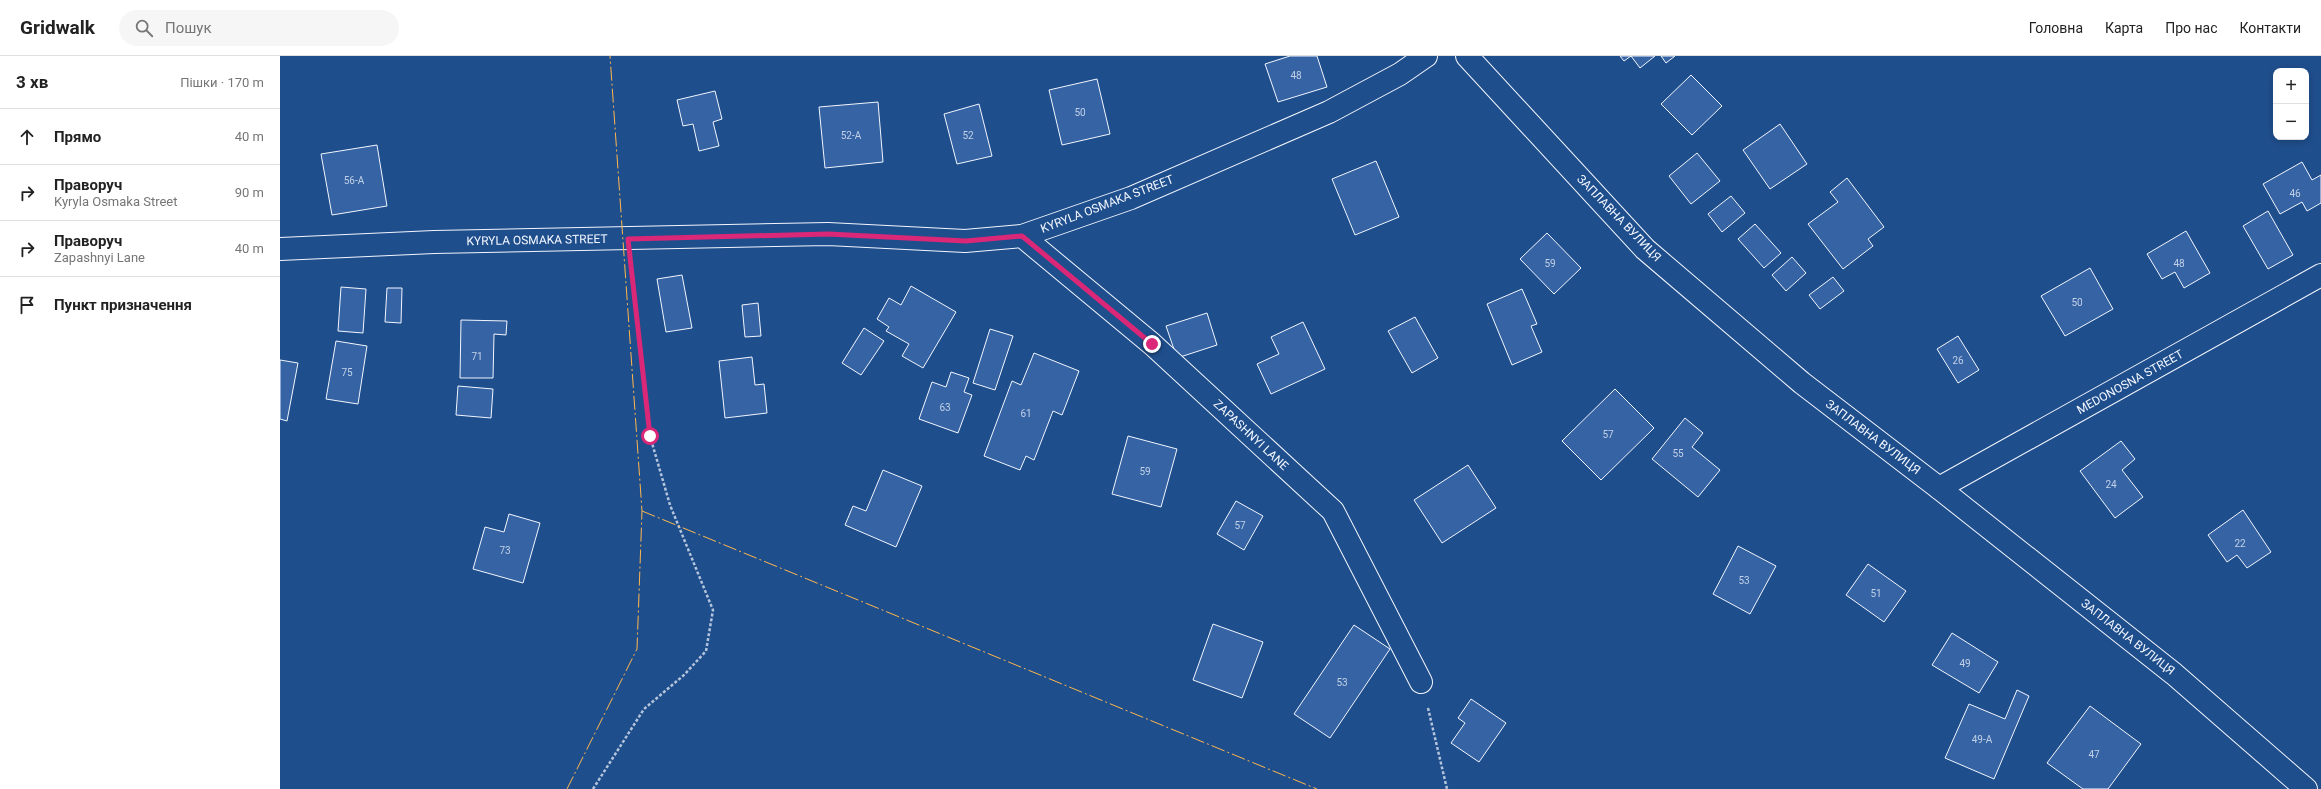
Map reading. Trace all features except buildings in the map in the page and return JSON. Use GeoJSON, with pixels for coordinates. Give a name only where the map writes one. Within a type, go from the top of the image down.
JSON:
{"type":"FeatureCollection","features":[{"type":"Feature","properties":{"kind":"street","name":"KYRYLA OSMAKA STREET"},"geometry":{"type":"LineString","coordinates":[[280,249],[434,242],[828,234],[966,241],[1022,236],[1131,198],[1329,112],[1400,74],[1426,56]]}},
{"type":"Feature","properties":{"kind":"street","name":"ЗАПЛАВНА ВУЛИЦЯ"},"geometry":{"type":"LineString","coordinates":[[1467,56],[1646,249],[1802,383],[1939,488],[2174,674],[2306,789]]}},
{"type":"Feature","properties":{"kind":"street","name":"ZAPASHNYI LANE"},"geometry":{"type":"LineString","coordinates":[[1022,236],[1152,344],[1334,511],[1421,682]]}},
{"type":"Feature","properties":{"kind":"street","name":"MEDONOSNA STREET"},"geometry":{"type":"LineString","coordinates":[[1939,488],[2321,275]]}},
{"type":"Feature","properties":{"kind":"path"},"geometry":{"type":"LineString","coordinates":[[593,789],[644,709],[684,675],[706,651],[712,610],[670,505],[650,436],[628,239]]}},
{"type":"Feature","properties":{"kind":"path"},"geometry":{"type":"LineString","coordinates":[[1421,682],[1447,789]]}},
{"type":"Feature","properties":{"kind":"power"},"geometry":{"type":"LineString","coordinates":[[567,789],[637,649],[642,511],[610,56]]}},
{"type":"Feature","properties":{"kind":"power"},"geometry":{"type":"LineString","coordinates":[[642,511],[1317,789]]}},
{"type":"Feature","properties":{"kind":"route"},"geometry":{"type":"LineString","coordinates":[[650,436],[628,239],[828,234],[966,241],[1022,236],[1152,344]]}}]}
